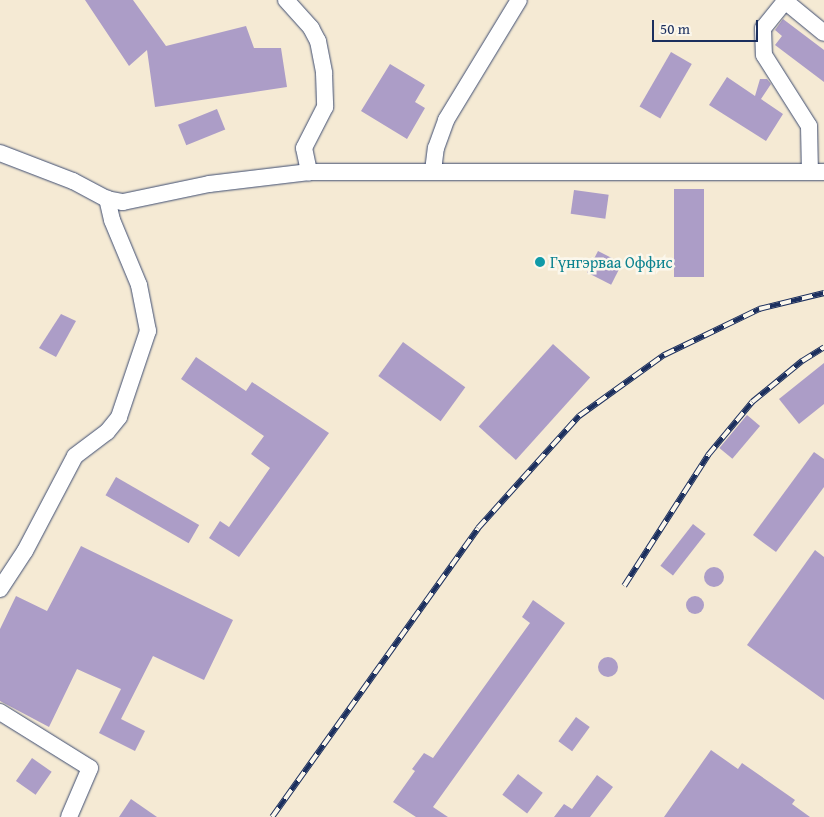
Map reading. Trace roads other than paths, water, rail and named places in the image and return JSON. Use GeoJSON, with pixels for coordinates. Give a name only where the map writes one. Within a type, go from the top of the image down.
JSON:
{"type":"FeatureCollection","features":[{"type":"Feature","properties":{"kind":"street"},"geometry":{"type":"LineString","coordinates":[[286,0],[311,28],[318,41],[324,73],[325,107],[304,148],[309,172]]}},
{"type":"Feature","properties":{"kind":"street"},"geometry":{"type":"LineString","coordinates":[[433,170],[438,141],[446,120],[519,0]]}},
{"type":"Feature","properties":{"kind":"street"},"geometry":{"type":"LineString","coordinates":[[0,153],[73,181],[108,199],[123,202],[209,184],[309,172],[433,170],[817,172],[809,126],[764,55],[763,28],[786,0],[824,33]]}},
{"type":"Feature","properties":{"kind":"street"},"geometry":{"type":"LineString","coordinates":[[0,589],[25,551],[74,456],[107,432],[119,417],[148,331],[138,285],[112,220],[108,199]]}},
{"type":"Feature","properties":{"kind":"street"},"geometry":{"type":"LineString","coordinates":[[0,712],[90,768],[69,817]]}},
{"type":"Feature","properties":{"kind":"railway"},"geometry":{"type":"LineString","coordinates":[[272,817],[478,528],[579,416],[664,355],[759,309],[824,293]]}},
{"type":"Feature","properties":{"kind":"railway"},"geometry":{"type":"LineString","coordinates":[[624,586],[708,455],[752,402],[802,361],[824,347]]}},
{"type":"Feature","properties":{"kind":"place","name":"Гүнгэрваа Оффис"},"geometry":{"type":"Point","coordinates":[540,262]}}]}
